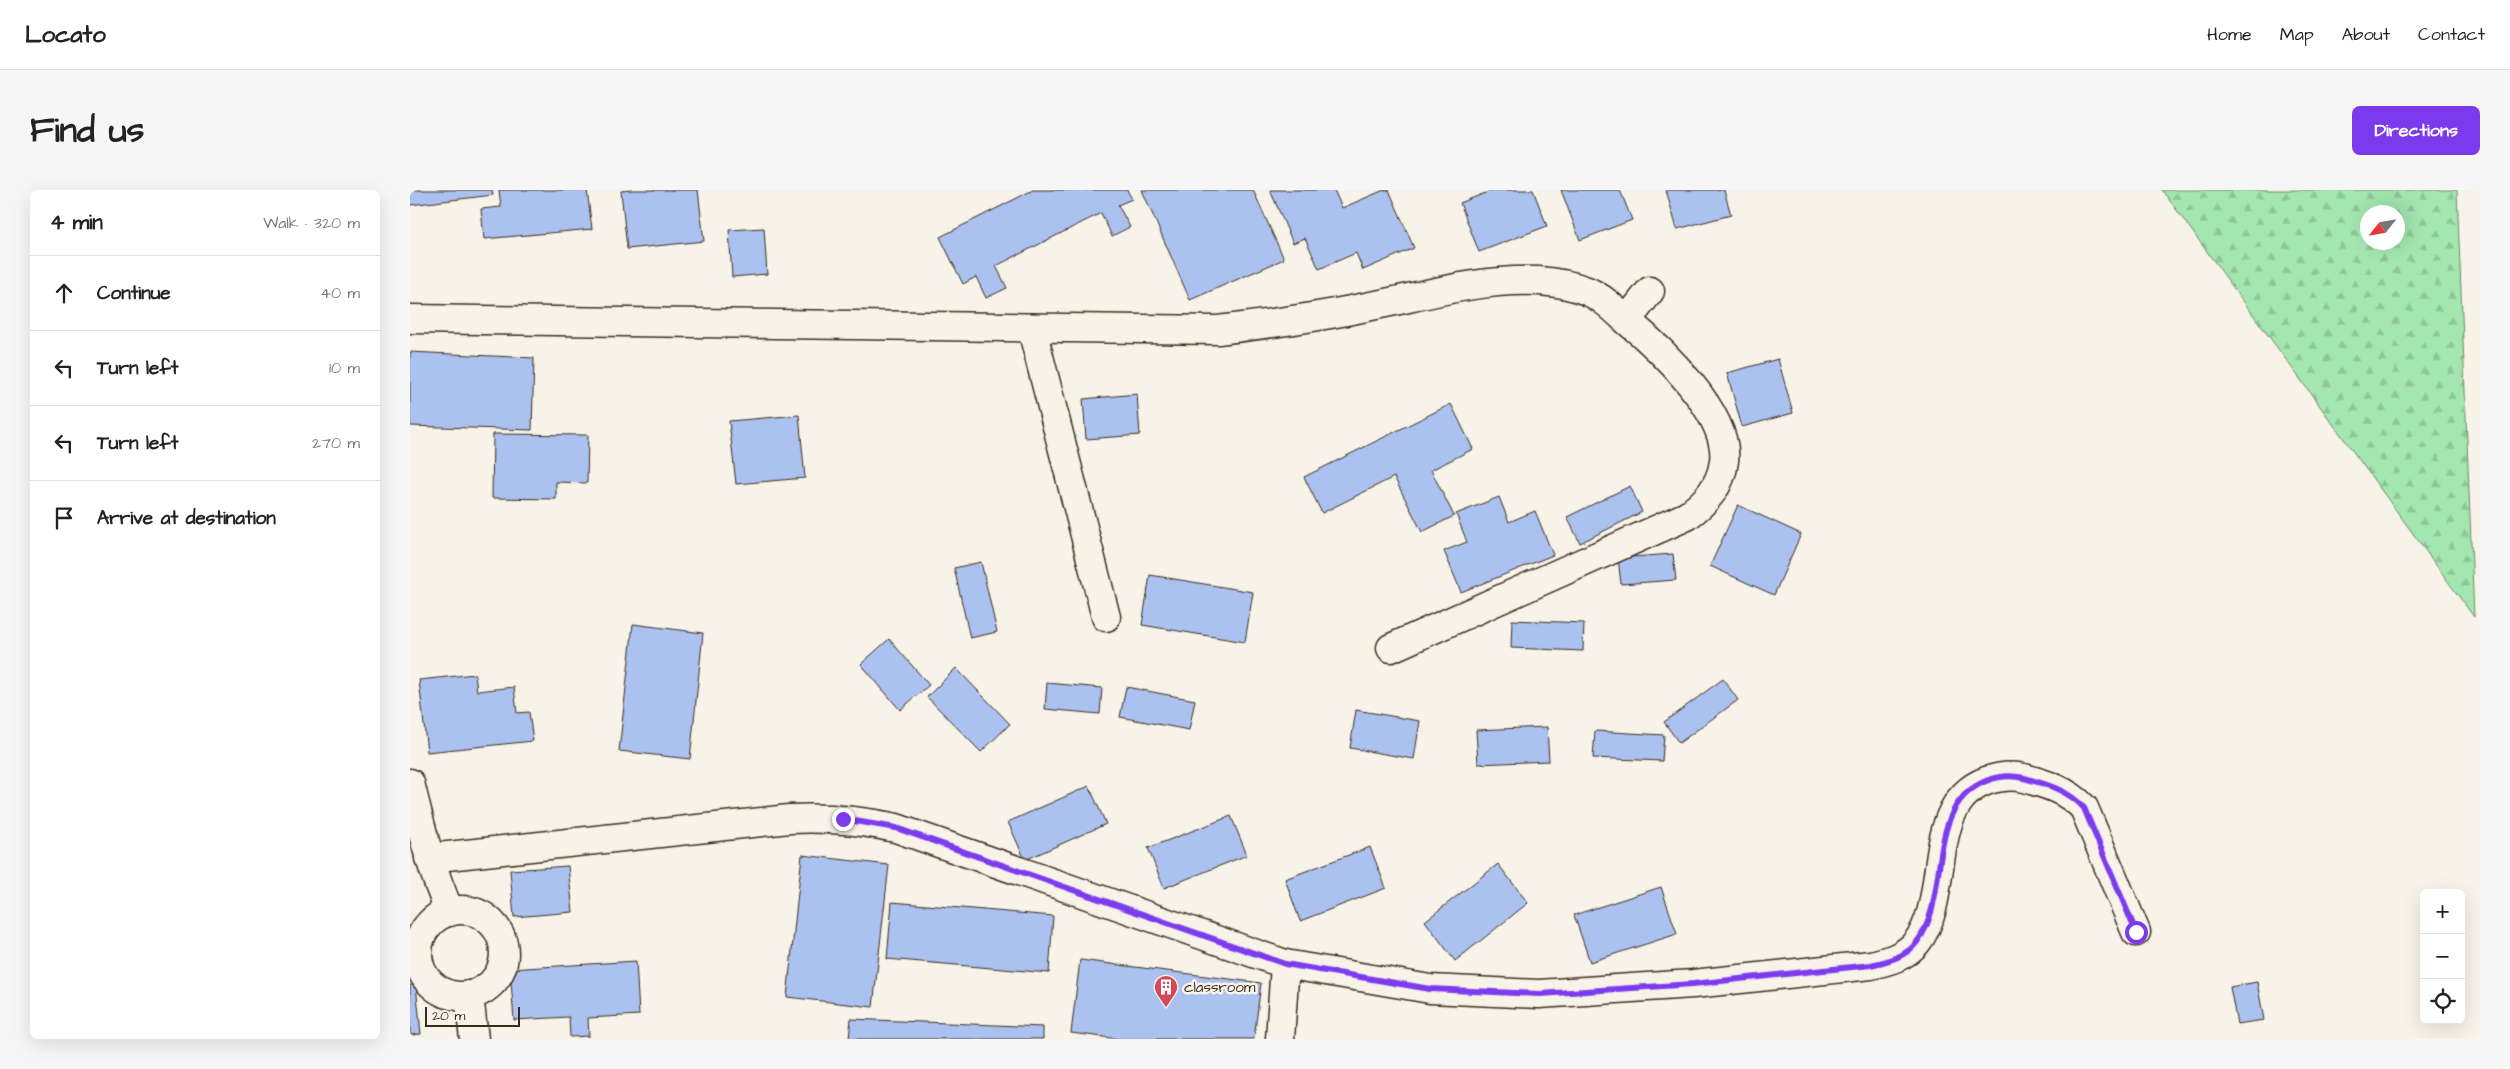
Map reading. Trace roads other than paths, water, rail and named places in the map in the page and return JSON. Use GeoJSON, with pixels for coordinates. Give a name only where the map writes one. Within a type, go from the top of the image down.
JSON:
{"type":"FeatureCollection","features":[{"type":"Feature","properties":{"kind":"street"},"geometry":{"type":"LineString","coordinates":[[410,319],[621,320],[1032,329],[1218,330],[1306,318],[1458,287],[1505,282],[1539,281],[1587,291],[1604,301],[1668,356],[1708,408],[1721,436],[1724,460],[1718,482],[1705,503],[1669,524],[1391,648]]}},
{"type":"Feature","properties":{"kind":"street"},"geometry":{"type":"LineString","coordinates":[[1627,320],[1650,291]]}},
{"type":"Feature","properties":{"kind":"street"},"geometry":{"type":"LineString","coordinates":[[1032,329],[1106,617]]}},
{"type":"Feature","properties":{"kind":"street"},"geometry":{"type":"LineString","coordinates":[[429,858],[789,819],[816,818],[862,821],[896,828],[1285,964],[1430,989],[1540,994],[1693,984],[1871,965],[1892,960],[1906,953],[1917,942],[1927,924],[1947,830],[1960,801],[1980,784],[1996,777],[2017,776],[2064,792],[2075,798],[2084,808],[2136,932]]}},
{"type":"Feature","properties":{"kind":"street"},"geometry":{"type":"LineString","coordinates":[[410,783],[429,858],[438,886],[450,912]]}},
{"type":"Feature","properties":{"kind":"street"},"geometry":{"type":"LineString","coordinates":[[473,911],[483,916],[492,923],[503,944],[504,955],[497,977],[480,992],[469,996],[447,994],[436,988],[428,980],[414,959],[425,930],[439,916],[450,912],[473,911]]}},
{"type":"Feature","properties":{"kind":"street"},"geometry":{"type":"LineString","coordinates":[[1280,1039],[1285,964]]}},
{"type":"Feature","properties":{"kind":"street"},"geometry":{"type":"LineString","coordinates":[[469,996],[474,1039]]}},
{"type":"Feature","properties":{"kind":"place","name":"classroom"},"geometry":{"type":"Point","coordinates":[1166,1008]}}]}
